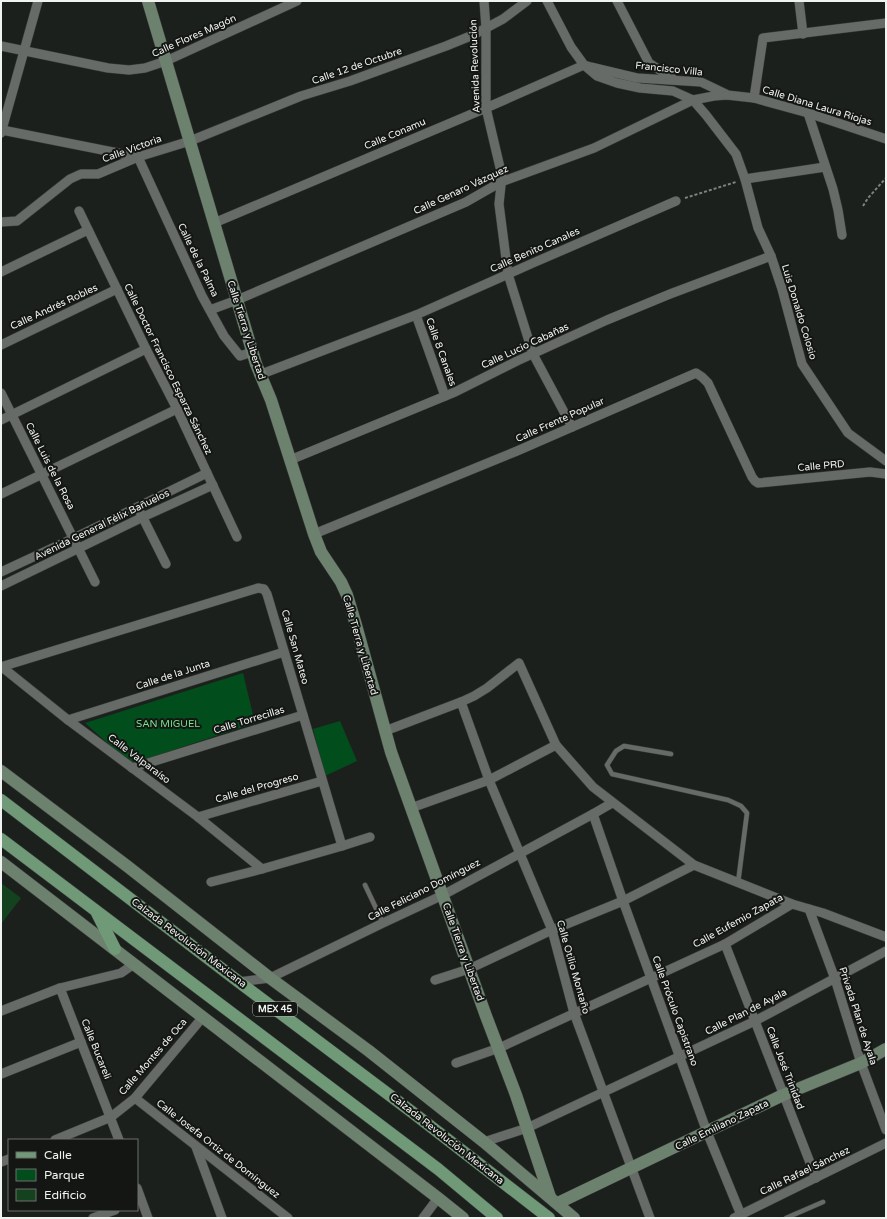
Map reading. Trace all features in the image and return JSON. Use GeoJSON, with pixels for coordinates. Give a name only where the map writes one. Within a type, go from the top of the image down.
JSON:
{"type":"FeatureCollection","features":[{"type":"Feature","properties":{"kind":"main road","name":"Calzada Revolución Mexicana"},"geometry":{"type":"LineString","coordinates":[[1,800],[549,1218]]}},
{"type":"Feature","properties":{"kind":"main road","name":"MEX 45"},"geometry":{"type":"LineString","coordinates":[[1,839],[438,1169],[497,1218]]}},
{"type":"Feature","properties":{"kind":"main road"},"geometry":{"type":"LineString","coordinates":[[95,910],[115,949]]}},
{"type":"Feature","properties":{"kind":"street"},"geometry":{"type":"LineString","coordinates":[[38,1],[1,132],[138,157]]}},
{"type":"Feature","properties":{"kind":"street","name":"Calle Tierra y Libertad"},"geometry":{"type":"LineString","coordinates":[[148,1],[252,352],[271,400],[314,534],[321,552],[346,595],[356,625],[391,752],[554,1200]]}},
{"type":"Feature","properties":{"kind":"street","name":"Calle Flores Magón"},"geometry":{"type":"LineString","coordinates":[[1,46],[108,68],[129,70],[145,68],[166,61],[297,1]]}},
{"type":"Feature","properties":{"kind":"street","name":"Avenida Revolución"},"geometry":{"type":"LineString","coordinates":[[484,1],[486,28],[486,108],[502,176],[499,204],[508,274],[533,354],[572,427]]}},
{"type":"Feature","properties":{"kind":"street","name":"Calle 12 de Octubre"},"geometry":{"type":"LineString","coordinates":[[190,141],[301,96],[350,81],[473,35],[503,18],[527,1]]}},
{"type":"Feature","properties":{"kind":"street"},"geometry":{"type":"LineString","coordinates":[[547,1],[571,47],[584,65],[597,76],[617,84],[673,91],[693,100]]}},
{"type":"Feature","properties":{"kind":"street"},"geometry":{"type":"LineString","coordinates":[[617,1],[649,63],[672,80]]}},
{"type":"Feature","properties":{"kind":"street"},"geometry":{"type":"LineString","coordinates":[[799,1],[803,34]]}},
{"type":"Feature","properties":{"kind":"street"},"geometry":{"type":"LineString","coordinates":[[754,98],[763,38],[886,24]]}},
{"type":"Feature","properties":{"kind":"street","name":"Francisco Villa"},"geometry":{"type":"LineString","coordinates":[[584,65],[591,68],[638,78],[701,82],[727,95]]}},
{"type":"Feature","properties":{"kind":"street","name":"Calle Conamu"},"geometry":{"type":"LineString","coordinates":[[214,223],[584,65]]}},
{"type":"Feature","properties":{"kind":"street","name":"Calle Diana Laura Riojas"},"geometry":{"type":"LineString","coordinates":[[693,100],[727,95],[754,98],[808,113],[886,139]]}},
{"type":"Feature","properties":{"kind":"street","name":"Luis Donaldo Colosio"},"geometry":{"type":"LineString","coordinates":[[693,100],[736,154],[745,179],[758,228],[771,256],[782,289],[802,364],[848,433],[886,461]]}},
{"type":"Feature","properties":{"kind":"street","name":"Calle Genaro Vázquez"},"geometry":{"type":"LineString","coordinates":[[210,310],[237,300],[466,202],[501,182],[594,148],[693,100]]}},
{"type":"Feature","properties":{"kind":"street"},"geometry":{"type":"LineString","coordinates":[[808,113],[833,189],[842,235]]}},
{"type":"Feature","properties":{"kind":"street","name":"Calle Victoria"},"geometry":{"type":"LineString","coordinates":[[1,222],[17,221],[70,179],[81,174],[98,174],[138,157],[190,141]]}},
{"type":"Feature","properties":{"kind":"street","name":"Calle de la Palma"},"geometry":{"type":"LineString","coordinates":[[138,157],[210,310],[224,336],[240,356],[252,352]]}},
{"type":"Feature","properties":{"kind":"street"},"geometry":{"type":"LineString","coordinates":[[745,179],[825,168]]}},
{"type":"Feature","properties":{"kind":"street","name":"Calle Benito Canales"},"geometry":{"type":"LineString","coordinates":[[260,375],[416,315],[676,201]]}},
{"type":"Feature","properties":{"kind":"street","name":"Calle Doctor Francisco Esparza Sánchez"},"geometry":{"type":"LineString","coordinates":[[79,211],[177,409],[237,537]]}},
{"type":"Feature","properties":{"kind":"street"},"geometry":{"type":"LineString","coordinates":[[1,272],[88,230]]}},
{"type":"Feature","properties":{"kind":"street","name":"Calle Lucio Cabañas"},"geometry":{"type":"LineString","coordinates":[[290,460],[445,396],[607,320],[670,294],[771,256]]}},
{"type":"Feature","properties":{"kind":"street","name":"Calle Andrés Robles"},"geometry":{"type":"LineString","coordinates":[[1,345],[117,290]]}},
{"type":"Feature","properties":{"kind":"street","name":"Calle 8 Canales"},"geometry":{"type":"LineString","coordinates":[[416,315],[445,396]]}},
{"type":"Feature","properties":{"kind":"street"},"geometry":{"type":"LineString","coordinates":[[1,420],[146,349]]}},
{"type":"Feature","properties":{"kind":"street","name":"Calle Frente Popular"},"geometry":{"type":"LineString","coordinates":[[314,534],[517,451],[696,373],[708,383],[752,478],[754,481],[758,482]]}},
{"type":"Feature","properties":{"kind":"street","name":"Calle Luis de la Rosa"},"geometry":{"type":"LineString","coordinates":[[1,393],[95,582]]}},
{"type":"Feature","properties":{"kind":"street"},"geometry":{"type":"LineString","coordinates":[[1,494],[177,409]]}},
{"type":"Feature","properties":{"kind":"street","name":"Calle PRD"},"geometry":{"type":"LineString","coordinates":[[758,482],[870,472],[886,474]]}},
{"type":"Feature","properties":{"kind":"street","name":"Avenida General Félix Bañuelos"},"geometry":{"type":"LineString","coordinates":[[1,572],[207,473]]}},
{"type":"Feature","properties":{"kind":"street","name":"Avenida General Félix Bañuelos"},"geometry":{"type":"LineString","coordinates":[[1,586],[212,485]]}},
{"type":"Feature","properties":{"kind":"street"},"geometry":{"type":"LineString","coordinates":[[138,507],[166,564]]}},
{"type":"Feature","properties":{"kind":"street","name":"Calle San Mateo"},"geometry":{"type":"LineString","coordinates":[[2,667],[258,588],[264,589],[267,594],[342,846]]}},
{"type":"Feature","properties":{"kind":"street","name":"Calle de la Junta"},"geometry":{"type":"LineString","coordinates":[[68,720],[284,652]]}},
{"type":"Feature","properties":{"kind":"street"},"geometry":{"type":"LineString","coordinates":[[385,731],[461,702],[487,688],[519,663],[556,745],[593,788],[694,865],[792,904],[886,937]]}},
{"type":"Feature","properties":{"kind":"street","name":"Calle Valparaíso"},"geometry":{"type":"LineString","coordinates":[[2,667],[68,720],[198,817],[262,869]]}},
{"type":"Feature","properties":{"kind":"street","name":"Calle Otilio Montaño"},"geometry":{"type":"LineString","coordinates":[[461,702],[489,780],[552,930],[574,1013],[650,1218]]}},
{"type":"Feature","properties":{"kind":"street","name":"Calle Torrecillas"},"geometry":{"type":"LineString","coordinates":[[132,768],[303,715]]}},
{"type":"Feature","properties":{"kind":"street"},"geometry":{"type":"LineString","coordinates":[[411,808],[489,780],[556,745]]}},
{"type":"Feature","properties":{"kind":"street"},"geometry":{"type":"LineString","coordinates":[[1,772],[127,866],[270,978],[369,1051],[484,1142],[574,1218]]}},
{"type":"Feature","properties":{"kind":"street","name":"Calle del Progreso"},"geometry":{"type":"LineString","coordinates":[[198,817],[322,781]]}},
{"type":"Feature","properties":{"kind":"street","name":"Calle Feliciano Domínguez"},"geometry":{"type":"LineString","coordinates":[[239,982],[270,978],[443,895],[612,803]]}},
{"type":"Feature","properties":{"kind":"street","name":"Calle Próculo Capistrano"},"geometry":{"type":"LineString","coordinates":[[593,814],[623,902],[737,1216]]}},
{"type":"Feature","properties":{"kind":"street"},"geometry":{"type":"LineString","coordinates":[[211,882],[262,869],[370,837]]}},
{"type":"Feature","properties":{"kind":"street"},"geometry":{"type":"LineString","coordinates":[[1,862],[463,1218]]}},
{"type":"Feature","properties":{"kind":"street"},"geometry":{"type":"LineString","coordinates":[[435,980],[469,969],[552,930],[623,902],[694,865]]}},
{"type":"Feature","properties":{"kind":"street","name":"Calle Eufemio Zapata"},"geometry":{"type":"LineString","coordinates":[[456,1063],[498,1048],[725,944],[792,904]]}},
{"type":"Feature","properties":{"kind":"street","name":"Privada Plan de Ayala"},"geometry":{"type":"LineString","coordinates":[[809,909],[835,979],[861,1063],[886,1130]]}},
{"type":"Feature","properties":{"kind":"street","name":"Calle José Trinidad"},"geometry":{"type":"LineString","coordinates":[[725,944],[816,1178]]}},
{"type":"Feature","properties":{"kind":"street","name":"Calle Plan de Ayala"},"geometry":{"type":"LineString","coordinates":[[484,1142],[527,1128],[680,1057],[755,1021],[886,951]]}},
{"type":"Feature","properties":{"kind":"street"},"geometry":{"type":"LineString","coordinates":[[1,1011],[60,988],[121,973],[134,964]]}},
{"type":"Feature","properties":{"kind":"street","name":"Calle Bucareli"},"geometry":{"type":"LineString","coordinates":[[60,988],[119,1139]]}},
{"type":"Feature","properties":{"kind":"street","name":"Calle Montes de Oca"},"geometry":{"type":"LineString","coordinates":[[57,1139],[111,1117],[135,1098],[202,1018]]}},
{"type":"Feature","properties":{"kind":"street"},"geometry":{"type":"LineString","coordinates":[[1,1074],[80,1042]]}},
{"type":"Feature","properties":{"kind":"street","name":"Calle Emiliano Zapata"},"geometry":{"type":"LineString","coordinates":[[554,1200],[632,1168],[783,1095],[861,1063],[886,1049]]}},
{"type":"Feature","properties":{"kind":"street","name":"Calle Josefa Ortiz de Domínguez"},"geometry":{"type":"LineString","coordinates":[[135,1098],[288,1218]]}},
{"type":"Feature","properties":{"kind":"street","name":"Calle Rafael Sánchez"},"geometry":{"type":"LineString","coordinates":[[737,1216],[886,1143]]}},
{"type":"Feature","properties":{"kind":"street"},"geometry":{"type":"LineString","coordinates":[[196,1147],[222,1218]]}},
{"type":"Feature","properties":{"kind":"street"},"geometry":{"type":"LineString","coordinates":[[423,1218],[438,1198]]}},
{"type":"Feature","properties":{"kind":"street"},"geometry":{"type":"LineString","coordinates":[[139,1201],[148,1218]]}},
{"type":"Feature","properties":{"kind":"street"},"geometry":{"type":"LineString","coordinates":[[93,1218],[112,1211]]}},
{"type":"Feature","properties":{"kind":"lane"},"geometry":{"type":"LineString","coordinates":[[671,754],[624,746],[616,751],[607,764],[612,774],[728,800],[741,806],[747,814],[738,883]]}},
{"type":"Feature","properties":{"kind":"lane"},"geometry":{"type":"LineString","coordinates":[[365,885],[383,923]]}},
{"type":"Feature","properties":{"kind":"lane"},"geometry":{"type":"LineString","coordinates":[[786,1218],[823,1202]]}},
{"type":"Feature","properties":{"kind":"path"},"geometry":{"type":"LineString","coordinates":[[862,206],[886,178]]}},
{"type":"Feature","properties":{"kind":"path"},"geometry":{"type":"LineString","coordinates":[[676,201],[745,179]]}},
{"type":"Feature","properties":{"kind":"green space","name":"SAN MIGUEL"},"geometry":{"type":"Polygon","coordinates":[[[243,673],[255,723],[131,764],[85,723],[243,673]]]}},
{"type":"Feature","properties":{"kind":"green space"},"geometry":{"type":"Polygon","coordinates":[[[340,721],[357,761],[325,776],[313,729],[340,721]]]}},
{"type":"Feature","properties":{"kind":"building"},"geometry":{"type":"Polygon","coordinates":[[[1,883],[21,898],[1,924],[1,883]]]}}]}
